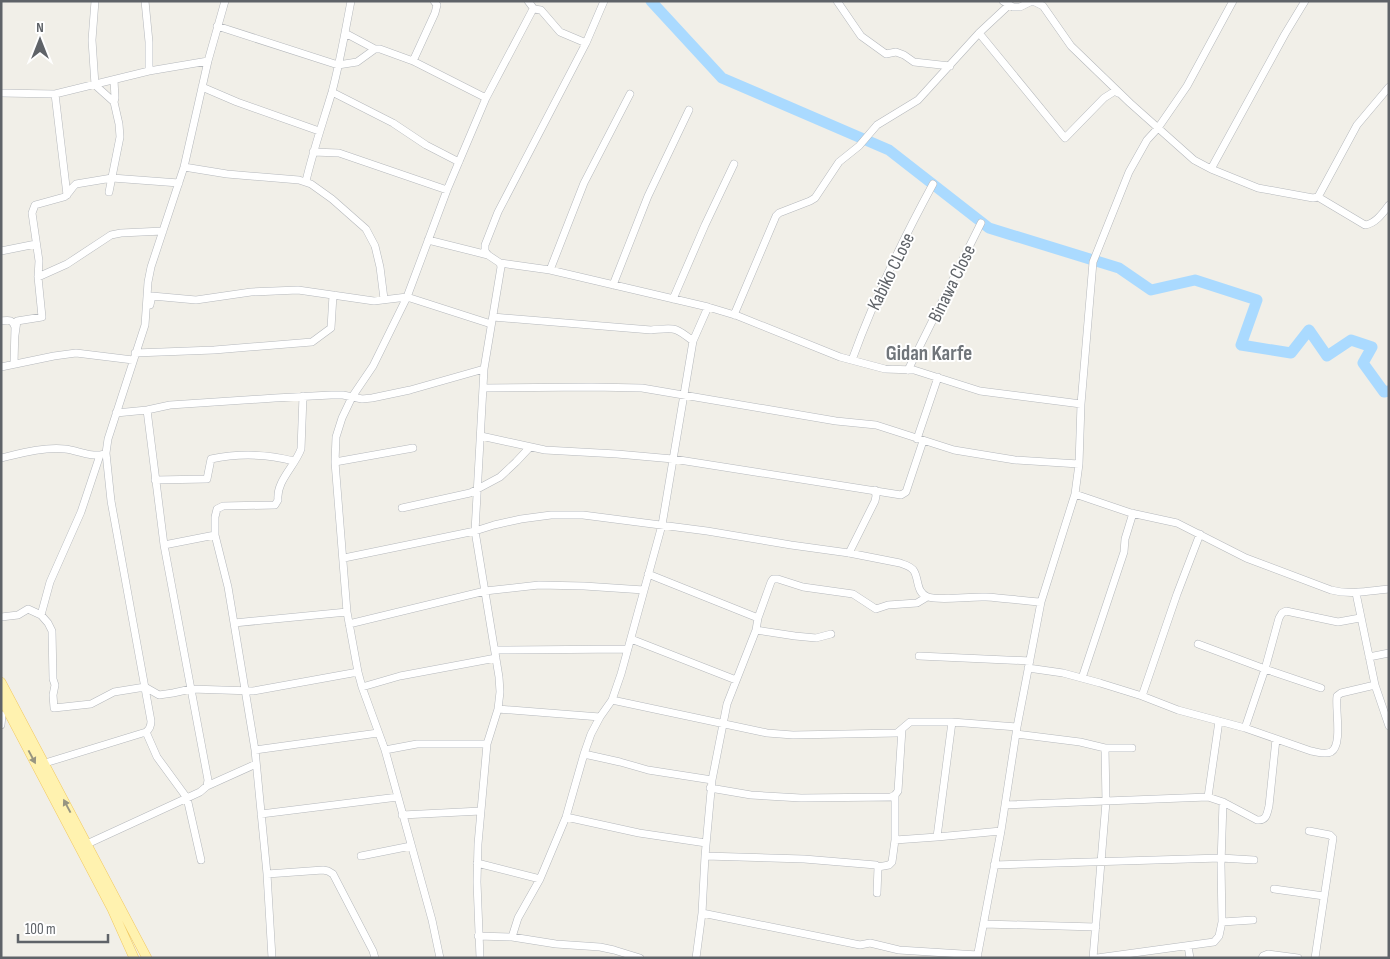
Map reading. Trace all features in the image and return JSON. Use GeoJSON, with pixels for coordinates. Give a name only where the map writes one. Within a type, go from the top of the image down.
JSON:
{"type":"FeatureCollection","features":[{"type":"Feature","properties":{"kind":"main road"},"geometry":{"type":"LineString","coordinates":[[1,682],[147,958]]}},
{"type":"Feature","properties":{"kind":"main road"},"geometry":{"type":"LineString","coordinates":[[1,698],[5,715],[112,909],[134,958]]}},
{"type":"Feature","properties":{"kind":"street"},"geometry":{"type":"LineString","coordinates":[[95,1],[92,40],[95,85],[114,102]]}},
{"type":"Feature","properties":{"kind":"street"},"geometry":{"type":"LineString","coordinates":[[145,1],[149,42],[148,71]]}},
{"type":"Feature","properties":{"kind":"street"},"geometry":{"type":"LineString","coordinates":[[145,324],[151,268],[184,167],[208,61],[225,1]]}},
{"type":"Feature","properties":{"kind":"street"},"geometry":{"type":"LineString","coordinates":[[306,181],[319,131],[332,92],[351,1]]}},
{"type":"Feature","properties":{"kind":"street"},"geometry":{"type":"LineString","coordinates":[[413,61],[435,13],[437,5],[434,1]]}},
{"type":"Feature","properties":{"kind":"street"},"geometry":{"type":"LineString","coordinates":[[528,1],[534,9],[540,10],[560,32],[586,43]]}},
{"type":"Feature","properties":{"kind":"street"},"geometry":{"type":"LineString","coordinates":[[488,255],[485,251],[485,245],[498,212],[586,43],[604,1]]}},
{"type":"Feature","properties":{"kind":"street"},"geometry":{"type":"LineString","coordinates":[[837,1],[861,36],[886,54],[896,52],[914,62],[950,66]]}},
{"type":"Feature","properties":{"kind":"street"},"geometry":{"type":"LineString","coordinates":[[702,913],[860,944],[870,943],[898,950],[977,957],[1041,602],[1075,494],[1079,464],[1093,262],[1129,172],[1147,140],[1158,128],[1187,86],[1233,1]]}},
{"type":"Feature","properties":{"kind":"street"},"geometry":{"type":"LineString","coordinates":[[1210,169],[1305,1]]}},
{"type":"Feature","properties":{"kind":"street"},"geometry":{"type":"LineString","coordinates":[[734,315],[776,216],[815,198],[839,162],[859,146],[878,125],[916,102],[1006,3],[1013,7],[1020,7],[1030,2],[1045,4],[1071,46],[1130,103],[1194,160],[1210,169],[1258,188],[1313,198],[1318,197],[1365,225],[1383,213],[1389,205]]}},
{"type":"Feature","properties":{"kind":"street"},"geometry":{"type":"LineString","coordinates":[[440,958],[432,920],[402,815],[386,750],[378,733],[358,672],[347,612],[335,462],[336,437],[352,397],[373,366],[406,297],[447,190],[486,98],[534,9]]}},
{"type":"Feature","properties":{"kind":"street"},"geometry":{"type":"LineString","coordinates":[[217,26],[338,66],[357,62],[375,48]]}},
{"type":"Feature","properties":{"kind":"street"},"geometry":{"type":"LineString","coordinates":[[345,33],[375,48],[413,61],[486,98]]}},
{"type":"Feature","properties":{"kind":"street"},"geometry":{"type":"LineString","coordinates":[[979,33],[1065,138],[1104,98],[1115,91],[1130,103]]}},
{"type":"Feature","properties":{"kind":"street"},"geometry":{"type":"LineString","coordinates":[[1,92],[55,94],[148,71],[208,61]]}},
{"type":"Feature","properties":{"kind":"street"},"geometry":{"type":"LineString","coordinates":[[109,192],[120,137],[114,102],[114,80]]}},
{"type":"Feature","properties":{"kind":"street"},"geometry":{"type":"LineString","coordinates":[[202,87],[236,102],[319,131]]}},
{"type":"Feature","properties":{"kind":"street"},"geometry":{"type":"LineString","coordinates":[[1318,197],[1357,125],[1389,87]]}},
{"type":"Feature","properties":{"kind":"street"},"geometry":{"type":"LineString","coordinates":[[332,92],[393,123],[426,145],[459,162]]}},
{"type":"Feature","properties":{"kind":"street"},"geometry":{"type":"LineString","coordinates":[[55,94],[67,195]]}},
{"type":"Feature","properties":{"kind":"street"},"geometry":{"type":"LineString","coordinates":[[550,270],[584,183],[630,94]]}},
{"type":"Feature","properties":{"kind":"street"},"geometry":{"type":"LineString","coordinates":[[613,285],[648,196],[689,110]]}},
{"type":"Feature","properties":{"kind":"street"},"geometry":{"type":"LineString","coordinates":[[313,152],[339,153],[447,190]]}},
{"type":"Feature","properties":{"kind":"street"},"geometry":{"type":"LineString","coordinates":[[673,299],[734,164]]}},
{"type":"Feature","properties":{"kind":"street"},"geometry":{"type":"LineString","coordinates":[[184,167],[227,174],[306,181],[311,184],[332,199],[366,229],[375,246],[384,299]]}},
{"type":"Feature","properties":{"kind":"street"},"geometry":{"type":"LineString","coordinates":[[15,335],[17,321],[42,317],[38,277],[39,261],[32,213],[35,204],[67,195],[71,187],[76,184],[112,178],[179,183]]}},
{"type":"Feature","properties":{"kind":"street","name":"Kabiko CLose"},"geometry":{"type":"LineString","coordinates":[[852,360],[866,320],[890,267],[933,184]]}},
{"type":"Feature","properties":{"kind":"street","name":"Binawa Close"},"geometry":{"type":"LineString","coordinates":[[908,370],[981,223]]}},
{"type":"Feature","properties":{"kind":"street"},"geometry":{"type":"LineString","coordinates":[[38,277],[67,264],[110,235],[163,231]]}},
{"type":"Feature","properties":{"kind":"street"},"geometry":{"type":"LineString","coordinates":[[428,240],[488,255],[500,263],[550,270],[708,307],[734,315],[840,357],[885,368],[914,370],[980,391],[1082,404]]}},
{"type":"Feature","properties":{"kind":"street"},"geometry":{"type":"LineString","coordinates":[[1,251],[36,244]]}},
{"type":"Feature","properties":{"kind":"street"},"geometry":{"type":"LineString","coordinates":[[480,958],[477,864],[487,744],[498,709],[500,692],[476,531],[477,490],[484,369],[501,268],[500,263]]}},
{"type":"Feature","properties":{"kind":"street"},"geometry":{"type":"LineString","coordinates":[[41,615],[50,582],[81,512],[103,454],[145,324],[152,296],[196,300],[251,292],[298,290],[374,301],[406,297],[492,321],[651,330],[673,328],[694,341]]}},
{"type":"Feature","properties":{"kind":"street"},"geometry":{"type":"LineString","coordinates":[[1,367],[76,353],[134,357],[312,342],[331,328],[333,294]]}},
{"type":"Feature","properties":{"kind":"street"},"geometry":{"type":"LineString","coordinates":[[512,937],[518,918],[540,879],[566,816],[591,734],[612,700],[621,674],[662,525],[683,395],[694,341],[708,307]]}},
{"type":"Feature","properties":{"kind":"street"},"geometry":{"type":"LineString","coordinates":[[1,320],[10,320],[15,327],[14,364]]}},
{"type":"Feature","properties":{"kind":"street"},"geometry":{"type":"LineString","coordinates":[[116,413],[177,405],[303,396],[343,395],[362,399],[372,398],[410,390],[484,369]]}},
{"type":"Feature","properties":{"kind":"street"},"geometry":{"type":"LineString","coordinates":[[481,436],[545,450],[673,459],[901,495],[906,492],[938,377]]}},
{"type":"Feature","properties":{"kind":"street"},"geometry":{"type":"LineString","coordinates":[[483,388],[642,388],[830,420],[876,425],[954,450],[988,456],[1079,464]]}},
{"type":"Feature","properties":{"kind":"street"},"geometry":{"type":"LineString","coordinates":[[272,958],[267,874],[255,750],[228,587],[215,536],[215,517],[217,509],[223,506],[275,505],[278,500],[277,493],[301,449],[303,396]]}},
{"type":"Feature","properties":{"kind":"street"},"geometry":{"type":"LineString","coordinates":[[147,410],[164,545],[208,780],[207,786]]}},
{"type":"Feature","properties":{"kind":"street"},"geometry":{"type":"LineString","coordinates":[[402,508],[462,496],[477,490],[500,477],[530,447]]}},
{"type":"Feature","properties":{"kind":"street"},"geometry":{"type":"LineString","coordinates":[[1,458],[42,449],[66,448],[84,453],[103,454]]}},
{"type":"Feature","properties":{"kind":"street"},"geometry":{"type":"LineString","coordinates":[[335,462],[413,448]]}},
{"type":"Feature","properties":{"kind":"street"},"geometry":{"type":"LineString","coordinates":[[45,763],[146,732],[151,721],[103,454]]}},
{"type":"Feature","properties":{"kind":"street"},"geometry":{"type":"LineString","coordinates":[[155,480],[207,479],[211,459],[227,455],[263,455],[294,461]]}},
{"type":"Feature","properties":{"kind":"street"},"geometry":{"type":"LineString","coordinates":[[850,553],[876,496],[875,490]]}},
{"type":"Feature","properties":{"kind":"street"},"geometry":{"type":"LineString","coordinates":[[1075,494],[1133,513],[1177,523],[1246,558],[1331,590],[1356,593],[1389,589]]}},
{"type":"Feature","properties":{"kind":"street"},"geometry":{"type":"LineString","coordinates":[[1082,678],[1124,552],[1125,539],[1133,513]]}},
{"type":"Feature","properties":{"kind":"street"},"geometry":{"type":"LineString","coordinates":[[344,558],[476,531],[503,523],[551,515],[583,515],[707,531],[850,553],[900,563],[914,571],[922,593],[927,597],[986,597],[1041,602]]}},
{"type":"Feature","properties":{"kind":"street"},"geometry":{"type":"LineString","coordinates":[[1142,696],[1200,534]]}},
{"type":"Feature","properties":{"kind":"street"},"geometry":{"type":"LineString","coordinates":[[164,545],[215,536]]}},
{"type":"Feature","properties":{"kind":"street"},"geometry":{"type":"LineString","coordinates":[[648,574],[758,618]]}},
{"type":"Feature","properties":{"kind":"street"},"geometry":{"type":"LineString","coordinates":[[696,958],[702,913],[710,788],[728,704],[756,630],[758,618],[771,582],[773,579],[778,579],[803,587],[853,594],[876,609],[888,605],[917,603],[927,597]]}},
{"type":"Feature","properties":{"kind":"street"},"geometry":{"type":"LineString","coordinates":[[349,624],[485,591],[539,585],[644,590]]}},
{"type":"Feature","properties":{"kind":"street"},"geometry":{"type":"LineString","coordinates":[[1356,593],[1375,685],[1389,726]]}},
{"type":"Feature","properties":{"kind":"street"},"geometry":{"type":"LineString","coordinates":[[1,617],[18,615],[28,609],[41,615],[48,623],[52,631],[53,679],[55,685],[53,695],[54,708],[91,704],[114,692],[145,688],[159,695],[191,689],[253,691],[358,672]]}},
{"type":"Feature","properties":{"kind":"street"},"geometry":{"type":"LineString","coordinates":[[1245,728],[1266,669],[1282,613],[1286,611],[1338,622],[1360,618]]}},
{"type":"Feature","properties":{"kind":"street"},"geometry":{"type":"LineString","coordinates":[[234,623],[347,612]]}},
{"type":"Feature","properties":{"kind":"street"},"geometry":{"type":"LineString","coordinates":[[756,630],[816,638],[831,634]]}},
{"type":"Feature","properties":{"kind":"street"},"geometry":{"type":"LineString","coordinates":[[630,639],[736,680]]}},
{"type":"Feature","properties":{"kind":"street"},"geometry":{"type":"LineString","coordinates":[[1198,644],[1321,688]]}},
{"type":"Feature","properties":{"kind":"street"},"geometry":{"type":"LineString","coordinates":[[362,687],[400,676],[495,654],[628,649]]}},
{"type":"Feature","properties":{"kind":"street"},"geometry":{"type":"LineString","coordinates":[[1369,657],[1389,653]]}},
{"type":"Feature","properties":{"kind":"street"},"geometry":{"type":"LineString","coordinates":[[918,656],[1029,665],[1142,696],[1178,710],[1245,728],[1322,753],[1329,753],[1334,749],[1336,742],[1338,730],[1337,696],[1341,692],[1375,685]]}},
{"type":"Feature","properties":{"kind":"street"},"geometry":{"type":"LineString","coordinates":[[612,700],[767,733],[793,735],[896,733],[910,722],[952,722],[1017,730],[1105,748],[1132,748]]}},
{"type":"Feature","properties":{"kind":"street"},"geometry":{"type":"LineString","coordinates":[[498,709],[600,717]]}},
{"type":"Feature","properties":{"kind":"street"},"geometry":{"type":"LineString","coordinates":[[1,725],[5,715]]}},
{"type":"Feature","properties":{"kind":"street"},"geometry":{"type":"LineString","coordinates":[[1208,797],[1219,721]]}},
{"type":"Feature","properties":{"kind":"street"},"geometry":{"type":"LineString","coordinates":[[937,838],[952,722]]}},
{"type":"Feature","properties":{"kind":"street"},"geometry":{"type":"LineString","coordinates":[[705,856],[804,859],[876,865],[878,867],[889,865],[892,862],[895,840],[895,795],[898,791],[902,729]]}},
{"type":"Feature","properties":{"kind":"street"},"geometry":{"type":"LineString","coordinates":[[146,732],[157,757],[187,798],[201,860]]}},
{"type":"Feature","properties":{"kind":"street"},"geometry":{"type":"LineString","coordinates":[[255,750],[378,733]]}},
{"type":"Feature","properties":{"kind":"street"},"geometry":{"type":"LineString","coordinates":[[1005,805],[1208,797],[1223,802],[1257,820],[1264,819],[1269,806],[1276,739]]}},
{"type":"Feature","properties":{"kind":"street"},"geometry":{"type":"LineString","coordinates":[[386,750],[417,744],[487,744]]}},
{"type":"Feature","properties":{"kind":"street"},"geometry":{"type":"LineString","coordinates":[[1093,958],[1106,802],[1105,748]]}},
{"type":"Feature","properties":{"kind":"street"},"geometry":{"type":"LineString","coordinates":[[584,754],[648,770],[712,780]]}},
{"type":"Feature","properties":{"kind":"street"},"geometry":{"type":"LineString","coordinates":[[87,844],[256,764]]}},
{"type":"Feature","properties":{"kind":"street"},"geometry":{"type":"LineString","coordinates":[[710,788],[751,795],[801,798],[891,797],[895,795]]}},
{"type":"Feature","properties":{"kind":"street"},"geometry":{"type":"LineString","coordinates":[[261,814],[398,797]]}},
{"type":"Feature","properties":{"kind":"street"},"geometry":{"type":"LineString","coordinates":[[1097,958],[1214,942],[1219,936],[1222,922],[1221,858],[1223,802]]}},
{"type":"Feature","properties":{"kind":"street"},"geometry":{"type":"LineString","coordinates":[[402,815],[481,811]]}},
{"type":"Feature","properties":{"kind":"street"},"geometry":{"type":"LineString","coordinates":[[566,816],[639,833],[706,843]]}},
{"type":"Feature","properties":{"kind":"street"},"geometry":{"type":"LineString","coordinates":[[895,840],[937,838],[1001,831]]}},
{"type":"Feature","properties":{"kind":"street"},"geometry":{"type":"LineString","coordinates":[[1309,831],[1330,835],[1333,838],[1315,958]]}},
{"type":"Feature","properties":{"kind":"street"},"geometry":{"type":"LineString","coordinates":[[361,856],[411,846]]}},
{"type":"Feature","properties":{"kind":"street"},"geometry":{"type":"LineString","coordinates":[[994,865],[1221,858],[1254,860]]}},
{"type":"Feature","properties":{"kind":"street"},"geometry":{"type":"LineString","coordinates":[[477,864],[540,879]]}},
{"type":"Feature","properties":{"kind":"street"},"geometry":{"type":"LineString","coordinates":[[877,893],[878,867]]}},
{"type":"Feature","properties":{"kind":"street"},"geometry":{"type":"LineString","coordinates":[[267,874],[323,870],[332,874],[349,903],[375,958]]}},
{"type":"Feature","properties":{"kind":"street"},"geometry":{"type":"LineString","coordinates":[[1274,889],[1324,896]]}},
{"type":"Feature","properties":{"kind":"street"},"geometry":{"type":"LineString","coordinates":[[1222,922],[1253,920]]}},
{"type":"Feature","properties":{"kind":"street"},"geometry":{"type":"LineString","coordinates":[[984,924],[1096,927]]}},
{"type":"Feature","properties":{"kind":"street"},"geometry":{"type":"LineString","coordinates":[[478,936],[512,937],[556,944],[600,947],[640,958]]}},
{"type":"Feature","properties":{"kind":"street"},"geometry":{"type":"LineString","coordinates":[[1188,946],[1190,958]]}},
{"type":"Feature","properties":{"kind":"street"},"geometry":{"type":"LineString","coordinates":[[1262,958],[1268,954],[1298,958]]}},
{"type":"Feature","properties":{"kind":"waterway"},"geometry":{"type":"LineString","coordinates":[[651,1],[722,78],[889,150],[989,228],[1119,268],[1151,290],[1195,280],[1257,300],[1241,345],[1291,353],[1309,330],[1327,356],[1351,340],[1372,347],[1363,363],[1384,392],[1389,391]]}},
{"type":"Feature","properties":{"kind":"district","name":"Gidan Karfe"},"geometry":{"type":"Point","coordinates":[929,353]}}]}
